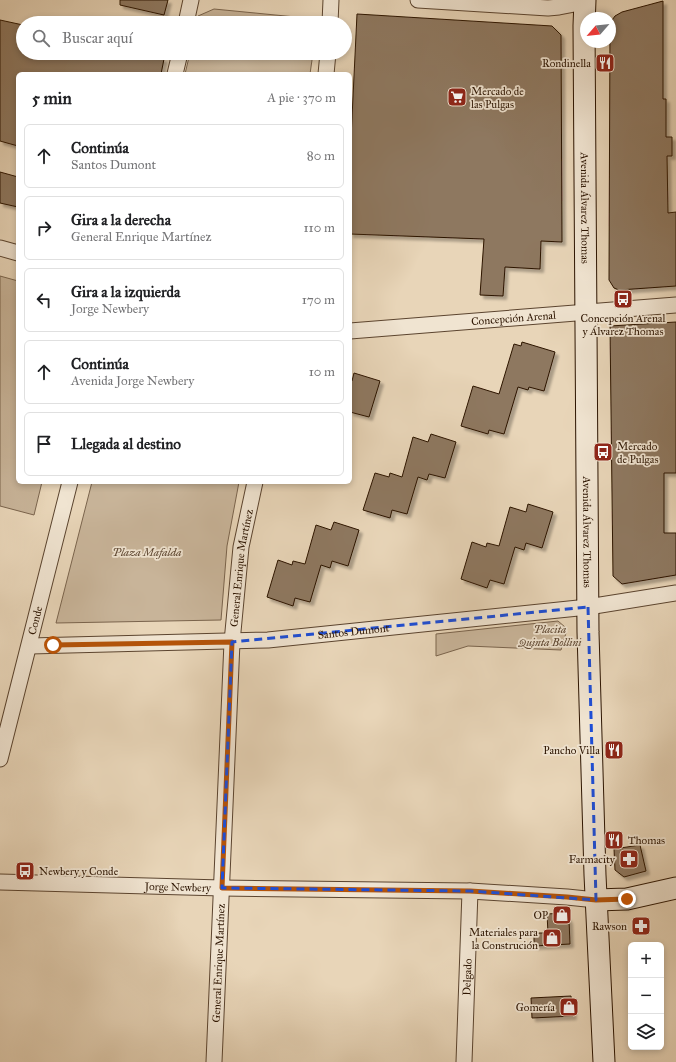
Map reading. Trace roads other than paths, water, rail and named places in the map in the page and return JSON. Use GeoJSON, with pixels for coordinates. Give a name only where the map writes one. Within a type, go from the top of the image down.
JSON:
{"type":"FeatureCollection","features":[{"type":"Feature","properties":{"kind":"main road","name":"Avenida Álvarez Thomas"},"geometry":{"type":"LineString","coordinates":[[587,1],[584,26],[588,632],[596,900],[604,1062]]}},
{"type":"Feature","properties":{"kind":"main road"},"geometry":{"type":"LineString","coordinates":[[596,900],[627,899],[676,888]]}},
{"type":"Feature","properties":{"kind":"street"},"geometry":{"type":"LineString","coordinates":[[187,16],[190,0]]}},
{"type":"Feature","properties":{"kind":"street"},"geometry":{"type":"LineString","coordinates":[[330,16],[331,0]]}},
{"type":"Feature","properties":{"kind":"street"},"geometry":{"type":"LineString","coordinates":[[418,0],[548,8],[587,1]]}},
{"type":"Feature","properties":{"kind":"street"},"geometry":{"type":"LineString","coordinates":[[175,72],[178,60]]}},
{"type":"Feature","properties":{"kind":"street"},"geometry":{"type":"LineString","coordinates":[[326,72],[327,60]]}},
{"type":"Feature","properties":{"kind":"street"},"geometry":{"type":"LineString","coordinates":[[0,248],[16,252]]}},
{"type":"Feature","properties":{"kind":"street","name":"Concepción Arenal"},"geometry":{"type":"LineString","coordinates":[[352,331],[676,305]]}},
{"type":"Feature","properties":{"kind":"street","name":"Conde"},"geometry":{"type":"LineString","coordinates":[[0,758],[30,646],[70,484]]}},
{"type":"Feature","properties":{"kind":"street","name":"General Enrique Martínez"},"geometry":{"type":"LineString","coordinates":[[214,1062],[232,642],[240,547],[255,484]]}},
{"type":"Feature","properties":{"kind":"street","name":"Santos Dumont"},"geometry":{"type":"LineString","coordinates":[[30,646],[268,640],[588,607],[676,593]]}},
{"type":"Feature","properties":{"kind":"street","name":"Jorge Newbery"},"geometry":{"type":"LineString","coordinates":[[0,882],[222,888],[470,891],[596,900]]}},
{"type":"Feature","properties":{"kind":"street","name":"Delgado"},"geometry":{"type":"LineString","coordinates":[[464,1062],[470,891]]}},
{"type":"Feature","properties":{"kind":"place","name":"Rondinella"},"geometry":{"type":"Point","coordinates":[605,63]}},
{"type":"Feature","properties":{"kind":"place","name":"Mercado de las Pulgas"},"geometry":{"type":"Point","coordinates":[457,97]}},
{"type":"Feature","properties":{"kind":"place","name":"Concepción Arenal y Álvarez Thomas"},"geometry":{"type":"Point","coordinates":[623,299]}},
{"type":"Feature","properties":{"kind":"place","name":"Mercado de Pulgas"},"geometry":{"type":"Point","coordinates":[603,452]}},
{"type":"Feature","properties":{"kind":"place","name":"Pancho Villa"},"geometry":{"type":"Point","coordinates":[614,750]}},
{"type":"Feature","properties":{"kind":"place","name":"Thomas"},"geometry":{"type":"Point","coordinates":[614,840]}},
{"type":"Feature","properties":{"kind":"place","name":"Farmacity"},"geometry":{"type":"Point","coordinates":[629,859]}},
{"type":"Feature","properties":{"kind":"place","name":"Newbery y Conde"},"geometry":{"type":"Point","coordinates":[25,871]}},
{"type":"Feature","properties":{"kind":"place","name":"OP"},"geometry":{"type":"Point","coordinates":[562,915]}},
{"type":"Feature","properties":{"kind":"place","name":"Rawson"},"geometry":{"type":"Point","coordinates":[641,926]}},
{"type":"Feature","properties":{"kind":"place","name":"Materiales para la Construción"},"geometry":{"type":"Point","coordinates":[552,938]}},
{"type":"Feature","properties":{"kind":"place","name":"Gomería"},"geometry":{"type":"Point","coordinates":[569,1007]}},
{"type":"Feature","properties":{"kind":"park label","name":"Plaza Mafalda"},"geometry":{"type":"Point","coordinates":[147,552]}},
{"type":"Feature","properties":{"kind":"park label","name":"Placita Quinta Bollini"},"geometry":{"type":"Point","coordinates":[550,635]}}]}
